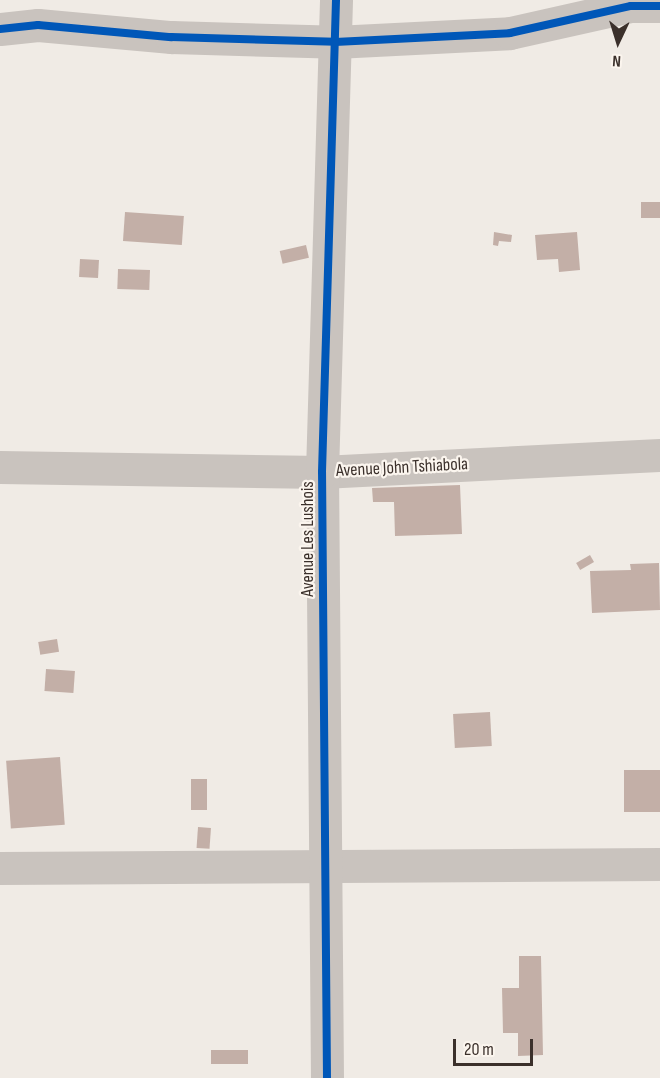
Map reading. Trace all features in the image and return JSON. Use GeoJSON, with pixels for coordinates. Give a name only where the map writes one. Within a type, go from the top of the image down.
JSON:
{"type":"FeatureCollection","features":[{"type":"Feature","properties":{"kind":"street","name":"Avenue Les Lushois"},"geometry":{"type":"LineString","coordinates":[[327,1078],[322,472],[336,0]]}},
{"type":"Feature","properties":{"kind":"street"},"geometry":{"type":"LineString","coordinates":[[0,29],[38,25],[171,37],[335,42],[510,33],[631,6],[660,6]]}},
{"type":"Feature","properties":{"kind":"street","name":"Avenue John Tshiabola"},"geometry":{"type":"LineString","coordinates":[[0,468],[322,472],[660,455]]}},
{"type":"Feature","properties":{"kind":"street"},"geometry":{"type":"LineString","coordinates":[[0,868],[660,864]]}},
{"type":"Feature","properties":{"kind":"building"},"geometry":{"type":"Polygon","coordinates":[[[641,202],[660,202],[660,218],[641,218],[641,202]]]}},
{"type":"Feature","properties":{"kind":"building"},"geometry":{"type":"Polygon","coordinates":[[[125,212],[184,216],[182,245],[123,241],[125,212]]]}},
{"type":"Feature","properties":{"kind":"building"},"geometry":{"type":"Polygon","coordinates":[[[494,232],[512,235],[511,242],[499,241],[498,246],[493,245],[494,232]]]}},
{"type":"Feature","properties":{"kind":"building"},"geometry":{"type":"Polygon","coordinates":[[[577,232],[580,270],[559,272],[558,259],[537,260],[535,235],[577,232]]]}},
{"type":"Feature","properties":{"kind":"building"},"geometry":{"type":"Polygon","coordinates":[[[306,245],[309,258],[283,264],[280,251],[306,245]]]}},
{"type":"Feature","properties":{"kind":"building"},"geometry":{"type":"Polygon","coordinates":[[[80,259],[99,260],[98,278],[79,277],[80,259]]]}},
{"type":"Feature","properties":{"kind":"building"},"geometry":{"type":"Polygon","coordinates":[[[118,269],[150,270],[149,290],[117,289],[118,269]]]}},
{"type":"Feature","properties":{"kind":"building"},"geometry":{"type":"Polygon","coordinates":[[[460,485],[462,534],[395,536],[394,502],[373,502],[372,488],[460,485]]]}},
{"type":"Feature","properties":{"kind":"building"},"geometry":{"type":"Polygon","coordinates":[[[590,555],[594,562],[580,570],[576,563],[590,555]]]}},
{"type":"Feature","properties":{"kind":"building"},"geometry":{"type":"Polygon","coordinates":[[[659,563],[660,610],[592,613],[590,571],[631,570],[630,564],[659,563]]]}},
{"type":"Feature","properties":{"kind":"building"},"geometry":{"type":"Polygon","coordinates":[[[57,639],[59,652],[40,655],[38,642],[57,639]]]}},
{"type":"Feature","properties":{"kind":"building"},"geometry":{"type":"Polygon","coordinates":[[[46,669],[75,671],[73,693],[44,691],[46,669]]]}},
{"type":"Feature","properties":{"kind":"building"},"geometry":{"type":"Polygon","coordinates":[[[490,712],[492,746],[455,748],[453,714],[490,712]]]}},
{"type":"Feature","properties":{"kind":"building"},"geometry":{"type":"Polygon","coordinates":[[[60,757],[65,825],[11,829],[6,761],[60,757]]]}},
{"type":"Feature","properties":{"kind":"building"},"geometry":{"type":"Polygon","coordinates":[[[624,770],[660,770],[660,812],[624,812],[624,770]]]}},
{"type":"Feature","properties":{"kind":"building"},"geometry":{"type":"Polygon","coordinates":[[[191,779],[207,779],[207,810],[191,810],[191,779]]]}},
{"type":"Feature","properties":{"kind":"building"},"geometry":{"type":"Polygon","coordinates":[[[198,827],[211,828],[210,849],[197,848],[198,827]]]}},
{"type":"Feature","properties":{"kind":"building"},"geometry":{"type":"Polygon","coordinates":[[[519,956],[541,956],[543,1055],[518,1056],[518,1033],[503,1033],[502,988],[519,988],[519,956]]]}},
{"type":"Feature","properties":{"kind":"building"},"geometry":{"type":"Polygon","coordinates":[[[211,1050],[248,1050],[248,1064],[211,1064],[211,1050]]]}},
{"type":"Feature","properties":{"kind":"cycle path"},"geometry":{"type":"LineString","coordinates":[[327,1078],[322,472],[336,0]]}},
{"type":"Feature","properties":{"kind":"cycle path"},"geometry":{"type":"LineString","coordinates":[[0,29],[38,25],[171,37],[335,42],[510,33],[631,6],[660,6]]}}]}
